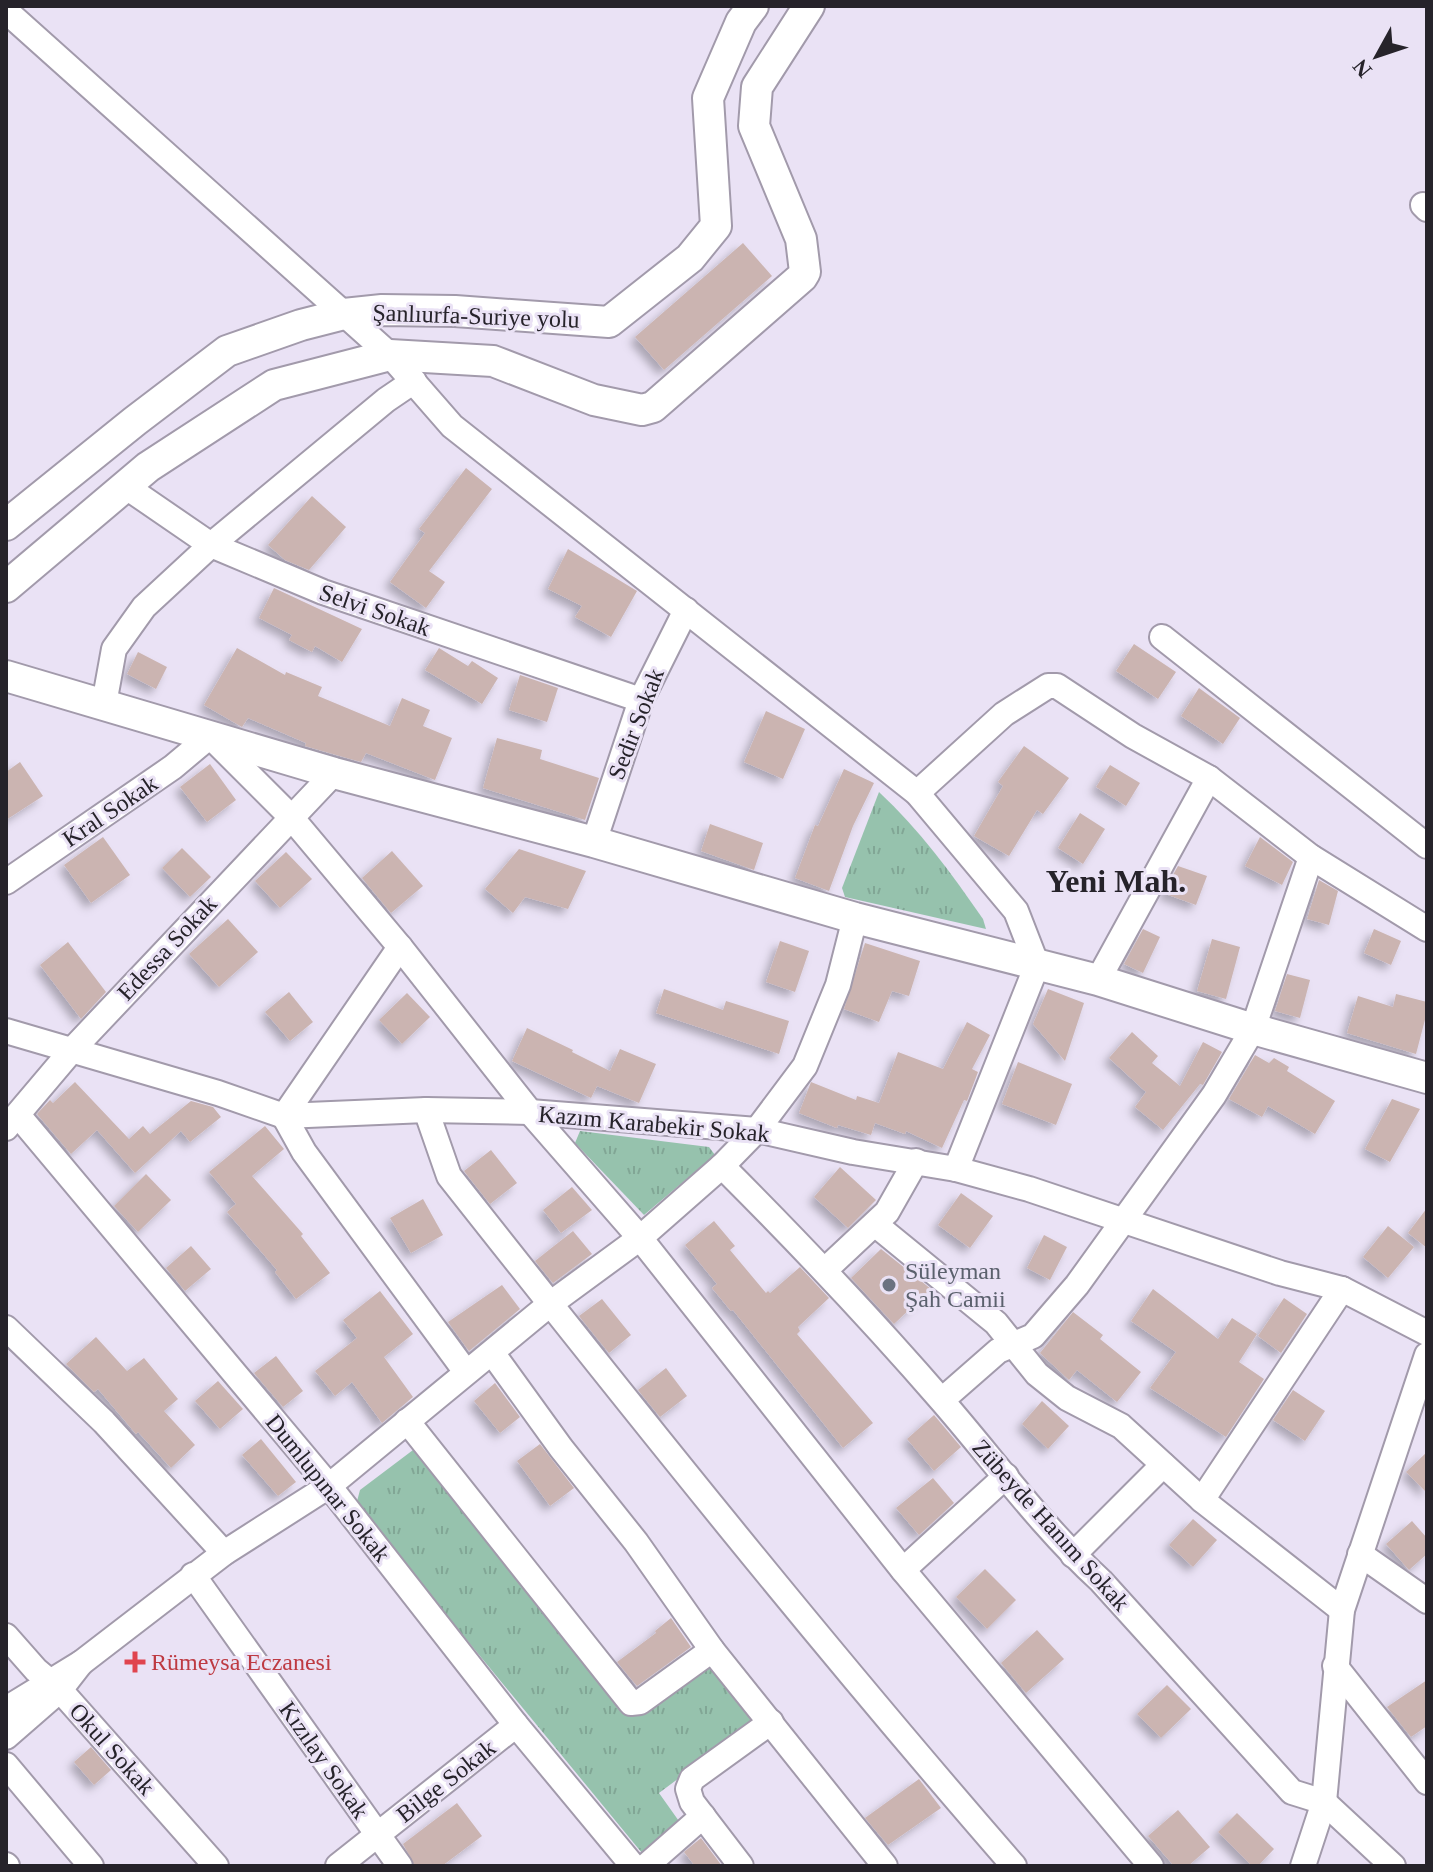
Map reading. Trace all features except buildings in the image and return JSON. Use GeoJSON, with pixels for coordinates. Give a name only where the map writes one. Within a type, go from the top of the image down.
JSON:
{"type":"FeatureCollection","features":[{"type":"Feature","properties":{"kind":"main road","name":"Şanlıurfa-Suriye yolu"},"geometry":{"type":"LineString","coordinates":[[6,587],[148,467],[274,385],[390,355],[493,361],[594,400],[642,410],[653,407],[805,272],[801,239],[754,126],[757,87],[809,6]]}},
{"type":"Feature","properties":{"kind":"main road","name":"Şanlıurfa-Suriye yolu"},"geometry":{"type":"LineString","coordinates":[[6,525],[227,351],[301,325],[344,314],[382,310],[455,311],[609,322],[690,258],[716,226],[708,98],[747,14]]}},
{"type":"Feature","properties":{"kind":"main road"},"geometry":{"type":"LineString","coordinates":[[6,676],[334,773],[594,842],[855,918],[1098,980],[1253,1029],[1427,1078]]}},
{"type":"Feature","properties":{"kind":"street"},"geometry":{"type":"LineString","coordinates":[[6,11],[390,355],[452,426],[917,793],[1016,911],[1037,965],[956,1169]]}},
{"type":"Feature","properties":{"kind":"street"},"geometry":{"type":"LineString","coordinates":[[104,704],[114,649],[144,607],[211,545],[386,400],[414,381]]}},
{"type":"Feature","properties":{"kind":"street","name":"Selvi Sokak"},"geometry":{"type":"LineString","coordinates":[[125,486],[211,545],[323,592],[641,700]]}},
{"type":"Feature","properties":{"kind":"street","name":"Sedir Sokak"},"geometry":{"type":"LineString","coordinates":[[594,842],[641,700],[686,610]]}},
{"type":"Feature","properties":{"kind":"street"},"geometry":{"type":"LineString","coordinates":[[1162,637],[1427,846]]}},
{"type":"Feature","properties":{"kind":"street"},"geometry":{"type":"LineString","coordinates":[[917,793],[1004,714],[1048,686],[1057,686],[1133,736],[1209,778],[1311,857],[1427,929]]}},
{"type":"Feature","properties":{"kind":"street"},"geometry":{"type":"LineString","coordinates":[[210,736],[290,816],[400,947],[530,1112],[640,1238],[903,1570],[1151,1866]]}},
{"type":"Feature","properties":{"kind":"street","name":"Kral Sokak"},"geometry":{"type":"LineString","coordinates":[[6,882],[173,767],[210,736]]}},
{"type":"Feature","properties":{"kind":"street","name":"Edessa Sokak"},"geometry":{"type":"LineString","coordinates":[[12,1121],[72,1050],[290,816],[334,773]]}},
{"type":"Feature","properties":{"kind":"street"},"geometry":{"type":"LineString","coordinates":[[1098,980],[1209,778]]}},
{"type":"Feature","properties":{"kind":"street"},"geometry":{"type":"LineString","coordinates":[[942,1400],[998,1351],[1033,1336],[1077,1285],[1214,1095],[1253,1029],[1311,857]]}},
{"type":"Feature","properties":{"kind":"street"},"geometry":{"type":"LineString","coordinates":[[6,1737],[54,1686],[81,1663],[193,1575],[329,1486],[550,1304],[640,1238],[722,1166],[757,1130],[805,1066],[838,985],[855,918]]}},
{"type":"Feature","properties":{"kind":"street"},"geometry":{"type":"LineString","coordinates":[[400,947],[284,1116],[304,1152],[466,1372]]}},
{"type":"Feature","properties":{"kind":"street","name":"Kazım Karabekir Sokak"},"geometry":{"type":"LineString","coordinates":[[6,1031],[218,1093],[284,1116],[426,1110],[530,1112],[757,1130],[853,1152],[956,1169],[1029,1189],[1280,1273],[1342,1289],[1427,1333]]}},
{"type":"Feature","properties":{"kind":"street"},"geometry":{"type":"LineString","coordinates":[[426,1110],[449,1176],[904,1740],[1014,1866]]}},
{"type":"Feature","properties":{"kind":"street","name":"Dumlupınar Sokak"},"geometry":{"type":"LineString","coordinates":[[12,1121],[329,1486],[516,1725],[633,1866]]}},
{"type":"Feature","properties":{"kind":"street"},"geometry":{"type":"LineString","coordinates":[[825,1270],[887,1212],[916,1161]]}},
{"type":"Feature","properties":{"kind":"street","name":"Zübeyde Hanım Sokak"},"geometry":{"type":"LineString","coordinates":[[722,1166],[825,1270],[942,1400],[1073,1555],[1101,1581],[1292,1792],[1324,1802],[1393,1866]]}},
{"type":"Feature","properties":{"kind":"street"},"geometry":{"type":"LineString","coordinates":[[876,1225],[996,1323],[1037,1374],[1067,1398],[1121,1426],[1202,1500],[1342,1610]]}},
{"type":"Feature","properties":{"kind":"street"},"geometry":{"type":"LineString","coordinates":[[1202,1500],[1342,1289]]}},
{"type":"Feature","properties":{"kind":"street"},"geometry":{"type":"LineString","coordinates":[[6,1328],[104,1422],[224,1553]]}},
{"type":"Feature","properties":{"kind":"street"},"geometry":{"type":"LineString","coordinates":[[493,1354],[561,1448],[636,1542],[712,1650],[885,1866]]}},
{"type":"Feature","properties":{"kind":"street"},"geometry":{"type":"LineString","coordinates":[[1303,1866],[1324,1802],[1342,1610],[1427,1355]]}},
{"type":"Feature","properties":{"kind":"street"},"geometry":{"type":"LineString","coordinates":[[407,1421],[631,1703],[640,1702],[712,1650]]}},
{"type":"Feature","properties":{"kind":"street"},"geometry":{"type":"LineString","coordinates":[[1073,1555],[1163,1465]]}},
{"type":"Feature","properties":{"kind":"street"},"geometry":{"type":"LineString","coordinates":[[903,1570],[1006,1476]]}},
{"type":"Feature","properties":{"kind":"street"},"geometry":{"type":"LineString","coordinates":[[1360,1554],[1427,1601]]}},
{"type":"Feature","properties":{"kind":"street","name":"Kızılay Sokak"},"geometry":{"type":"LineString","coordinates":[[193,1575],[400,1866]]}},
{"type":"Feature","properties":{"kind":"street","name":"Okul Sokak"},"geometry":{"type":"LineString","coordinates":[[6,1636],[216,1866]]}},
{"type":"Feature","properties":{"kind":"street"},"geometry":{"type":"LineString","coordinates":[[1335,1666],[1427,1782]]}},
{"type":"Feature","properties":{"kind":"street"},"geometry":{"type":"LineString","coordinates":[[6,1709],[54,1686]]}},
{"type":"Feature","properties":{"kind":"street"},"geometry":{"type":"LineString","coordinates":[[741,1866],[692,1802],[688,1789],[692,1779],[771,1722]]}},
{"type":"Feature","properties":{"kind":"street","name":"Bilge Sokak"},"geometry":{"type":"LineString","coordinates":[[338,1866],[516,1725]]}},
{"type":"Feature","properties":{"kind":"street"},"geometry":{"type":"LineString","coordinates":[[6,1765],[91,1866]]}},
{"type":"Feature","properties":{"kind":"street"},"geometry":{"type":"LineString","coordinates":[[646,1866],[703,1816]]}},
{"type":"Feature","properties":{"kind":"green space"},"geometry":{"type":"Polygon","coordinates":[[[879,792],[934,852],[983,919],[986,929],[845,897],[842,888],[879,792]]]}},
{"type":"Feature","properties":{"kind":"green space"},"geometry":{"type":"Polygon","coordinates":[[[580,1131],[709,1147],[715,1155],[644,1215],[575,1143],[580,1131]]]}},
{"type":"Feature","properties":{"kind":"green space"},"geometry":{"type":"Polygon","coordinates":[[[417,1447],[626,1712],[708,1665],[754,1722],[659,1793],[681,1824],[642,1853],[356,1505],[360,1490],[417,1447]]]}},
{"type":"Feature","properties":{"kind":"place","name":"Süleyman Şah Camii"},"geometry":{"type":"Point","coordinates":[889,1285]}},
{"type":"Feature","properties":{"kind":"place","name":"Rümeysa Eczanesi"},"geometry":{"type":"Point","coordinates":[135,1662]}},
{"type":"Feature","properties":{"kind":"district","name":"Yeni Mah."},"geometry":{"type":"Point","coordinates":[1116,881]}}]}
